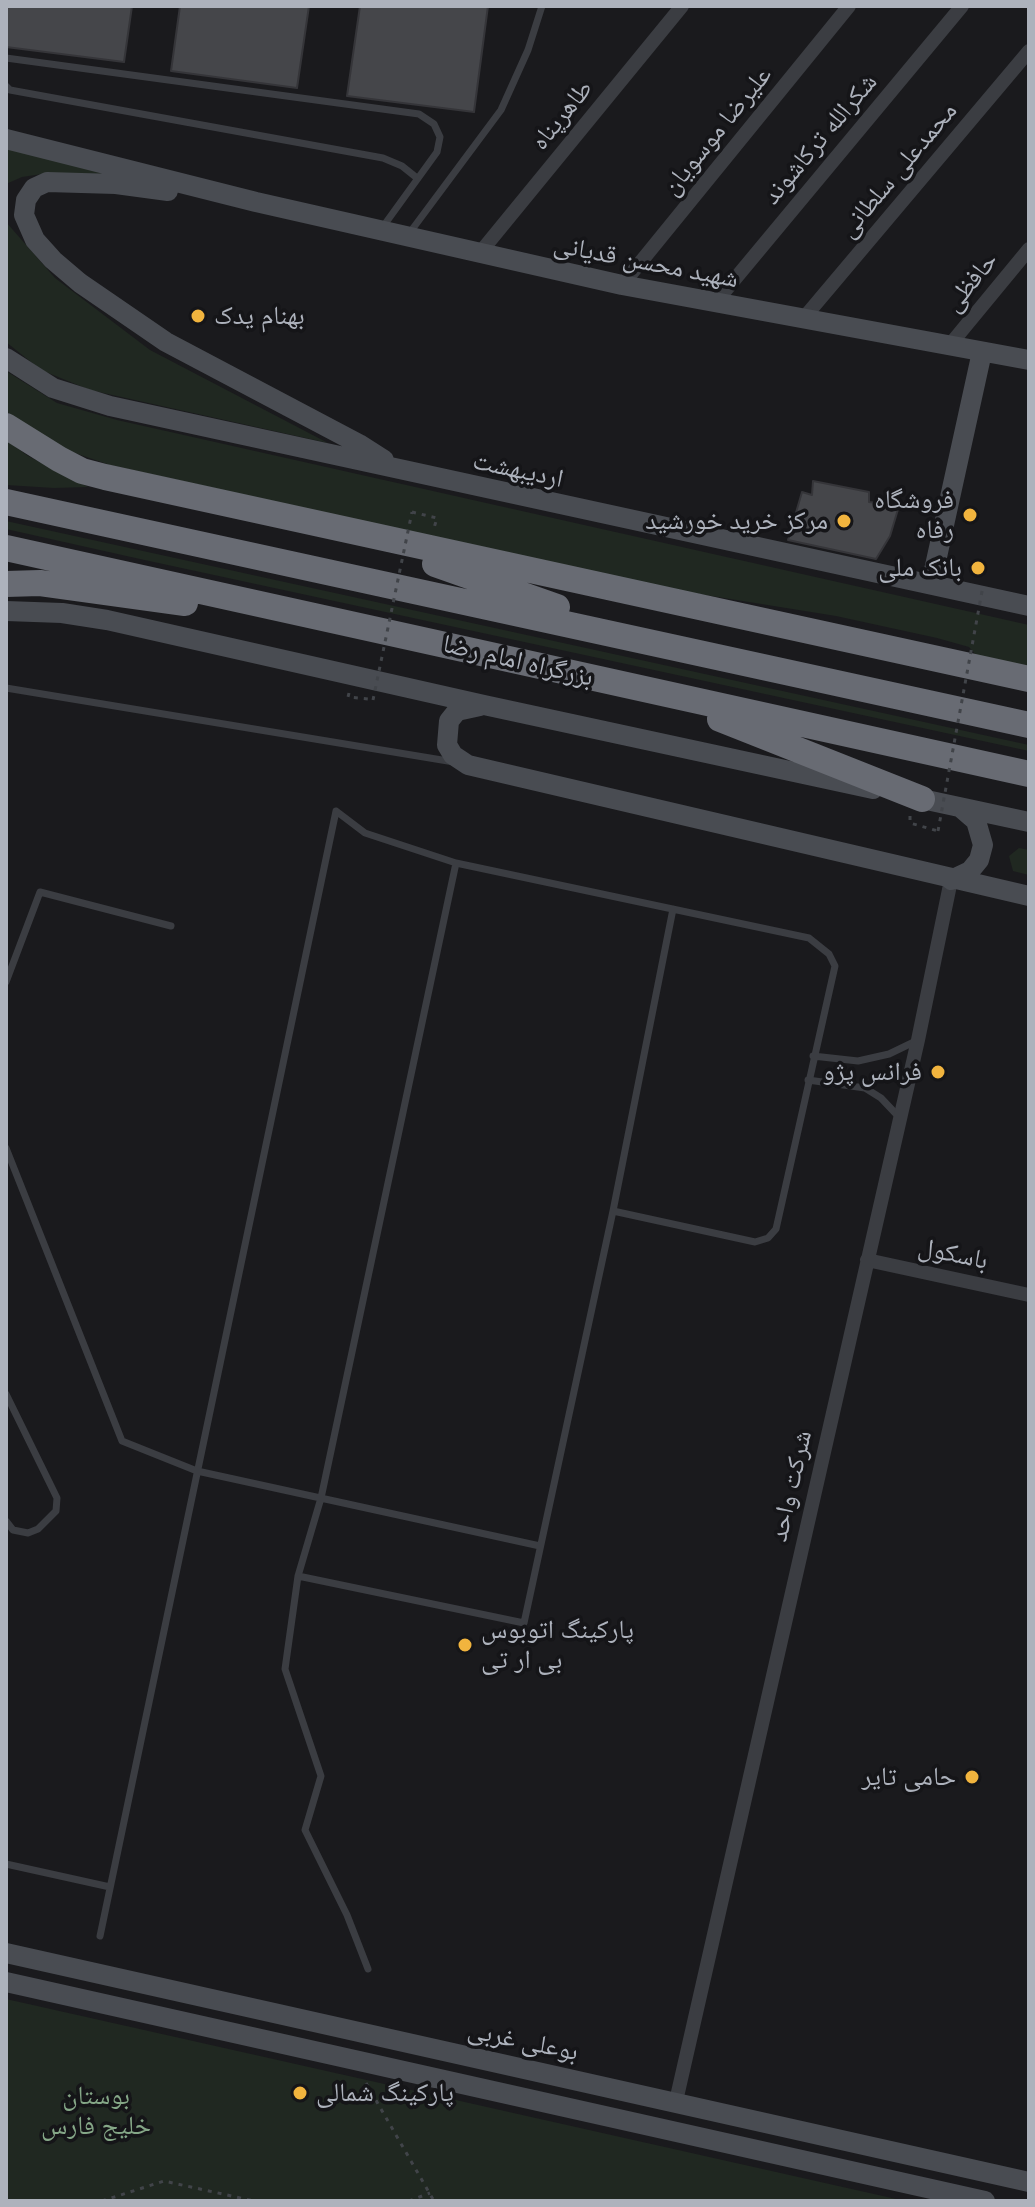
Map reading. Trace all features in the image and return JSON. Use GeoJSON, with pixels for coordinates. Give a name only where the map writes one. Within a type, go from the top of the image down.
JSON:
{"type":"FeatureCollection","features":[{"type":"Feature","properties":{"kind":"highway"},"geometry":{"type":"LineString","coordinates":[[6,426],[26,441],[82,471],[1029,679]]}},
{"type":"Feature","properties":{"kind":"highway","name":"بزرگراه امام رضا"},"geometry":{"type":"LineString","coordinates":[[6,502],[1029,725]]}},
{"type":"Feature","properties":{"kind":"highway"},"geometry":{"type":"LineString","coordinates":[[330,526],[658,643]]}},
{"type":"Feature","properties":{"kind":"highway","name":"بزرگراه امام رضا"},"geometry":{"type":"LineString","coordinates":[[6,548],[1029,774]]}},
{"type":"Feature","properties":{"kind":"highway"},"geometry":{"type":"LineString","coordinates":[[6,584],[40,583],[371,628]]}},
{"type":"Feature","properties":{"kind":"highway"},"geometry":{"type":"LineString","coordinates":[[646,689],[922,799]]}},
{"type":"Feature","properties":{"kind":"main road"},"geometry":{"type":"LineString","coordinates":[[6,139],[256,202]]}},
{"type":"Feature","properties":{"kind":"main road"},"geometry":{"type":"LineString","coordinates":[[256,202],[116,184],[47,182],[34,188],[26,200],[24,215],[35,240],[53,260],[80,283],[166,342],[359,444],[394,468]]}},
{"type":"Feature","properties":{"kind":"main road","name":"شهید محسن قدیانی"},"geometry":{"type":"LineString","coordinates":[[256,202],[622,285],[1029,360]]}},
{"type":"Feature","properties":{"kind":"main road"},"geometry":{"type":"LineString","coordinates":[[931,584],[982,352]]}},
{"type":"Feature","properties":{"kind":"main road","name":"اردیبهشت"},"geometry":{"type":"LineString","coordinates":[[6,358],[53,388],[110,406],[1029,606]]}},
{"type":"Feature","properties":{"kind":"main road"},"geometry":{"type":"LineString","coordinates":[[6,611],[62,613],[107,620],[1029,822]]}},
{"type":"Feature","properties":{"kind":"main road"},"geometry":{"type":"LineString","coordinates":[[484,705],[457,711],[449,721],[447,745],[453,755],[468,765],[1029,896]]}},
{"type":"Feature","properties":{"kind":"main road"},"geometry":{"type":"LineString","coordinates":[[951,880],[970,871],[979,860],[983,845],[976,821],[961,808]]}},
{"type":"Feature","properties":{"kind":"main road","name":"بوعلی غربی"},"geometry":{"type":"LineString","coordinates":[[6,1953],[1029,2182]]}},
{"type":"Feature","properties":{"kind":"main road","name":"بوعلی غربی"},"geometry":{"type":"LineString","coordinates":[[6,1982],[985,2201]]}},
{"type":"Feature","properties":{"kind":"street","name":"طاهرپناه"},"geometry":{"type":"LineString","coordinates":[[479,254],[682,6]]}},
{"type":"Feature","properties":{"kind":"street","name":"علیرضا موسویان"},"geometry":{"type":"LineString","coordinates":[[622,285],[849,6]]}},
{"type":"Feature","properties":{"kind":"street","name":"شکرالله ترکاشوند"},"geometry":{"type":"LineString","coordinates":[[715,303],[962,6]]}},
{"type":"Feature","properties":{"kind":"street","name":"محمدعلی سلطانی"},"geometry":{"type":"LineString","coordinates":[[803,319],[1029,51]]}},
{"type":"Feature","properties":{"kind":"street","name":"حافظی"},"geometry":{"type":"LineString","coordinates":[[949,346],[1029,249]]}},
{"type":"Feature","properties":{"kind":"street","name":"شرکت واحد"},"geometry":{"type":"LineString","coordinates":[[676,2101],[918,1040],[951,880]]}},
{"type":"Feature","properties":{"kind":"street","name":"باسکول"},"geometry":{"type":"LineString","coordinates":[[867,1260],[1029,1295]]}},
{"type":"Feature","properties":{"kind":"lane"},"geometry":{"type":"LineString","coordinates":[[406,237],[501,110],[528,50],[542,6]]}},
{"type":"Feature","properties":{"kind":"lane"},"geometry":{"type":"LineString","coordinates":[[6,58],[419,114],[434,124],[440,137],[437,152],[381,230]]}},
{"type":"Feature","properties":{"kind":"lane"},"geometry":{"type":"LineString","coordinates":[[6,86],[26,93],[383,158],[402,166],[417,178]]}},
{"type":"Feature","properties":{"kind":"lane"},"geometry":{"type":"LineString","coordinates":[[6,688],[468,765]]}},
{"type":"Feature","properties":{"kind":"lane"},"geometry":{"type":"LineString","coordinates":[[100,1936],[336,811],[365,833],[456,863],[809,938],[829,954],[835,966],[776,1229],[768,1238],[755,1242],[613,1211]]}},
{"type":"Feature","properties":{"kind":"lane"},"geometry":{"type":"LineString","coordinates":[[368,1969],[347,1915],[305,1830],[321,1776],[285,1669],[298,1576],[321,1498],[456,863]]}},
{"type":"Feature","properties":{"kind":"lane"},"geometry":{"type":"LineString","coordinates":[[6,982],[40,892],[171,926]]}},
{"type":"Feature","properties":{"kind":"lane"},"geometry":{"type":"LineString","coordinates":[[298,1576],[524,1623],[613,1211],[673,909]]}},
{"type":"Feature","properties":{"kind":"lane"},"geometry":{"type":"LineString","coordinates":[[813,1056],[858,1061],[889,1054],[918,1040]]}},
{"type":"Feature","properties":{"kind":"lane"},"geometry":{"type":"LineString","coordinates":[[808,1080],[865,1088],[881,1098],[900,1118]]}},
{"type":"Feature","properties":{"kind":"lane"},"geometry":{"type":"LineString","coordinates":[[6,1148],[122,1441],[197,1471],[540,1546]]}},
{"type":"Feature","properties":{"kind":"lane"},"geometry":{"type":"LineString","coordinates":[[6,1394],[57,1498],[56,1511],[38,1529],[28,1533],[13,1530],[6,1521]]}},
{"type":"Feature","properties":{"kind":"lane"},"geometry":{"type":"LineString","coordinates":[[6,1864],[110,1887]]}},
{"type":"Feature","properties":{"kind":"path"},"geometry":{"type":"LineString","coordinates":[[348,697],[373,700],[412,512],[437,518],[433,531]]}},
{"type":"Feature","properties":{"kind":"path"},"geometry":{"type":"LineString","coordinates":[[910,823],[938,831],[983,586]]}},
{"type":"Feature","properties":{"kind":"path"},"geometry":{"type":"LineString","coordinates":[[353,2059],[434,2201]]}},
{"type":"Feature","properties":{"kind":"path"},"geometry":{"type":"LineString","coordinates":[[102,2201],[164,2181],[254,2201]]}},
{"type":"Feature","properties":{"kind":"path"},"geometry":{"type":"LineString","coordinates":[[409,2201],[430,2193]]}},
{"type":"Feature","properties":{"kind":"green space"},"geometry":{"type":"Polygon","coordinates":[[[6,145],[154,183],[49,173],[22,177],[6,184],[6,145]]]}},
{"type":"Feature","properties":{"kind":"green space"},"geometry":{"type":"Polygon","coordinates":[[[6,222],[55,278],[150,350],[328,443],[90,390],[41,370],[6,342],[6,222]]]}},
{"type":"Feature","properties":{"kind":"green space"},"geometry":{"type":"Polygon","coordinates":[[[6,371],[57,403],[117,420],[1029,625],[1029,668],[976,655],[969,647],[937,638],[836,616],[668,589],[110,465],[69,451],[33,432],[6,411],[6,371]]]}},
{"type":"Feature","properties":{"kind":"green space"},"geometry":{"type":"Polygon","coordinates":[[[6,440],[28,456],[88,487],[6,485],[6,440]]]}},
{"type":"Feature","properties":{"kind":"green space"},"geometry":{"type":"Polygon","coordinates":[[[6,521],[1029,745],[1029,751],[6,529],[6,521]]]}},
{"type":"Feature","properties":{"kind":"green space"},"geometry":{"type":"Polygon","coordinates":[[[1019,848],[1029,850],[1029,875],[1013,871],[1009,856],[1019,848]]]}},
{"type":"Feature","properties":{"kind":"green space","name":"بوستان خلیج فارس"},"geometry":{"type":"Polygon","coordinates":[[[6,1999],[202,2043],[905,2201],[6,2201],[6,1999]]]}},
{"type":"Feature","properties":{"kind":"building"},"geometry":{"type":"Polygon","coordinates":[[[6,6],[132,6],[124,62],[6,47],[6,6]]]}},
{"type":"Feature","properties":{"kind":"building"},"geometry":{"type":"Polygon","coordinates":[[[180,6],[309,6],[297,88],[171,71],[180,6]]]}},
{"type":"Feature","properties":{"kind":"building"},"geometry":{"type":"Polygon","coordinates":[[[360,6],[488,6],[474,112],[347,96],[360,6]]]}},
{"type":"Feature","properties":{"kind":"building","name":"مرکز خرید خورشید"},"geometry":{"type":"Polygon","coordinates":[[[813,481],[869,492],[869,502],[899,506],[890,536],[876,559],[788,540],[802,492],[812,495],[813,481]]]}},
{"type":"Feature","properties":{"kind":"place","name":"بهنام یدک"},"geometry":{"type":"Point","coordinates":[198,316]}},
{"type":"Feature","properties":{"kind":"place","name":"فروشگاه رفاه"},"geometry":{"type":"Point","coordinates":[970,515]}},
{"type":"Feature","properties":{"kind":"place","name":"مرکز خرید خورشید"},"geometry":{"type":"Point","coordinates":[844,521]}},
{"type":"Feature","properties":{"kind":"place","name":"بانک ملی"},"geometry":{"type":"Point","coordinates":[978,568]}},
{"type":"Feature","properties":{"kind":"place","name":"فرانس پژو"},"geometry":{"type":"Point","coordinates":[938,1072]}},
{"type":"Feature","properties":{"kind":"place","name":"پارکینگ اتوبوس بی ار تی"},"geometry":{"type":"Point","coordinates":[465,1645]}},
{"type":"Feature","properties":{"kind":"place","name":"حامی تایر"},"geometry":{"type":"Point","coordinates":[972,1777]}},
{"type":"Feature","properties":{"kind":"place","name":"پارکینگ شمالی"},"geometry":{"type":"Point","coordinates":[300,2093]}}]}
